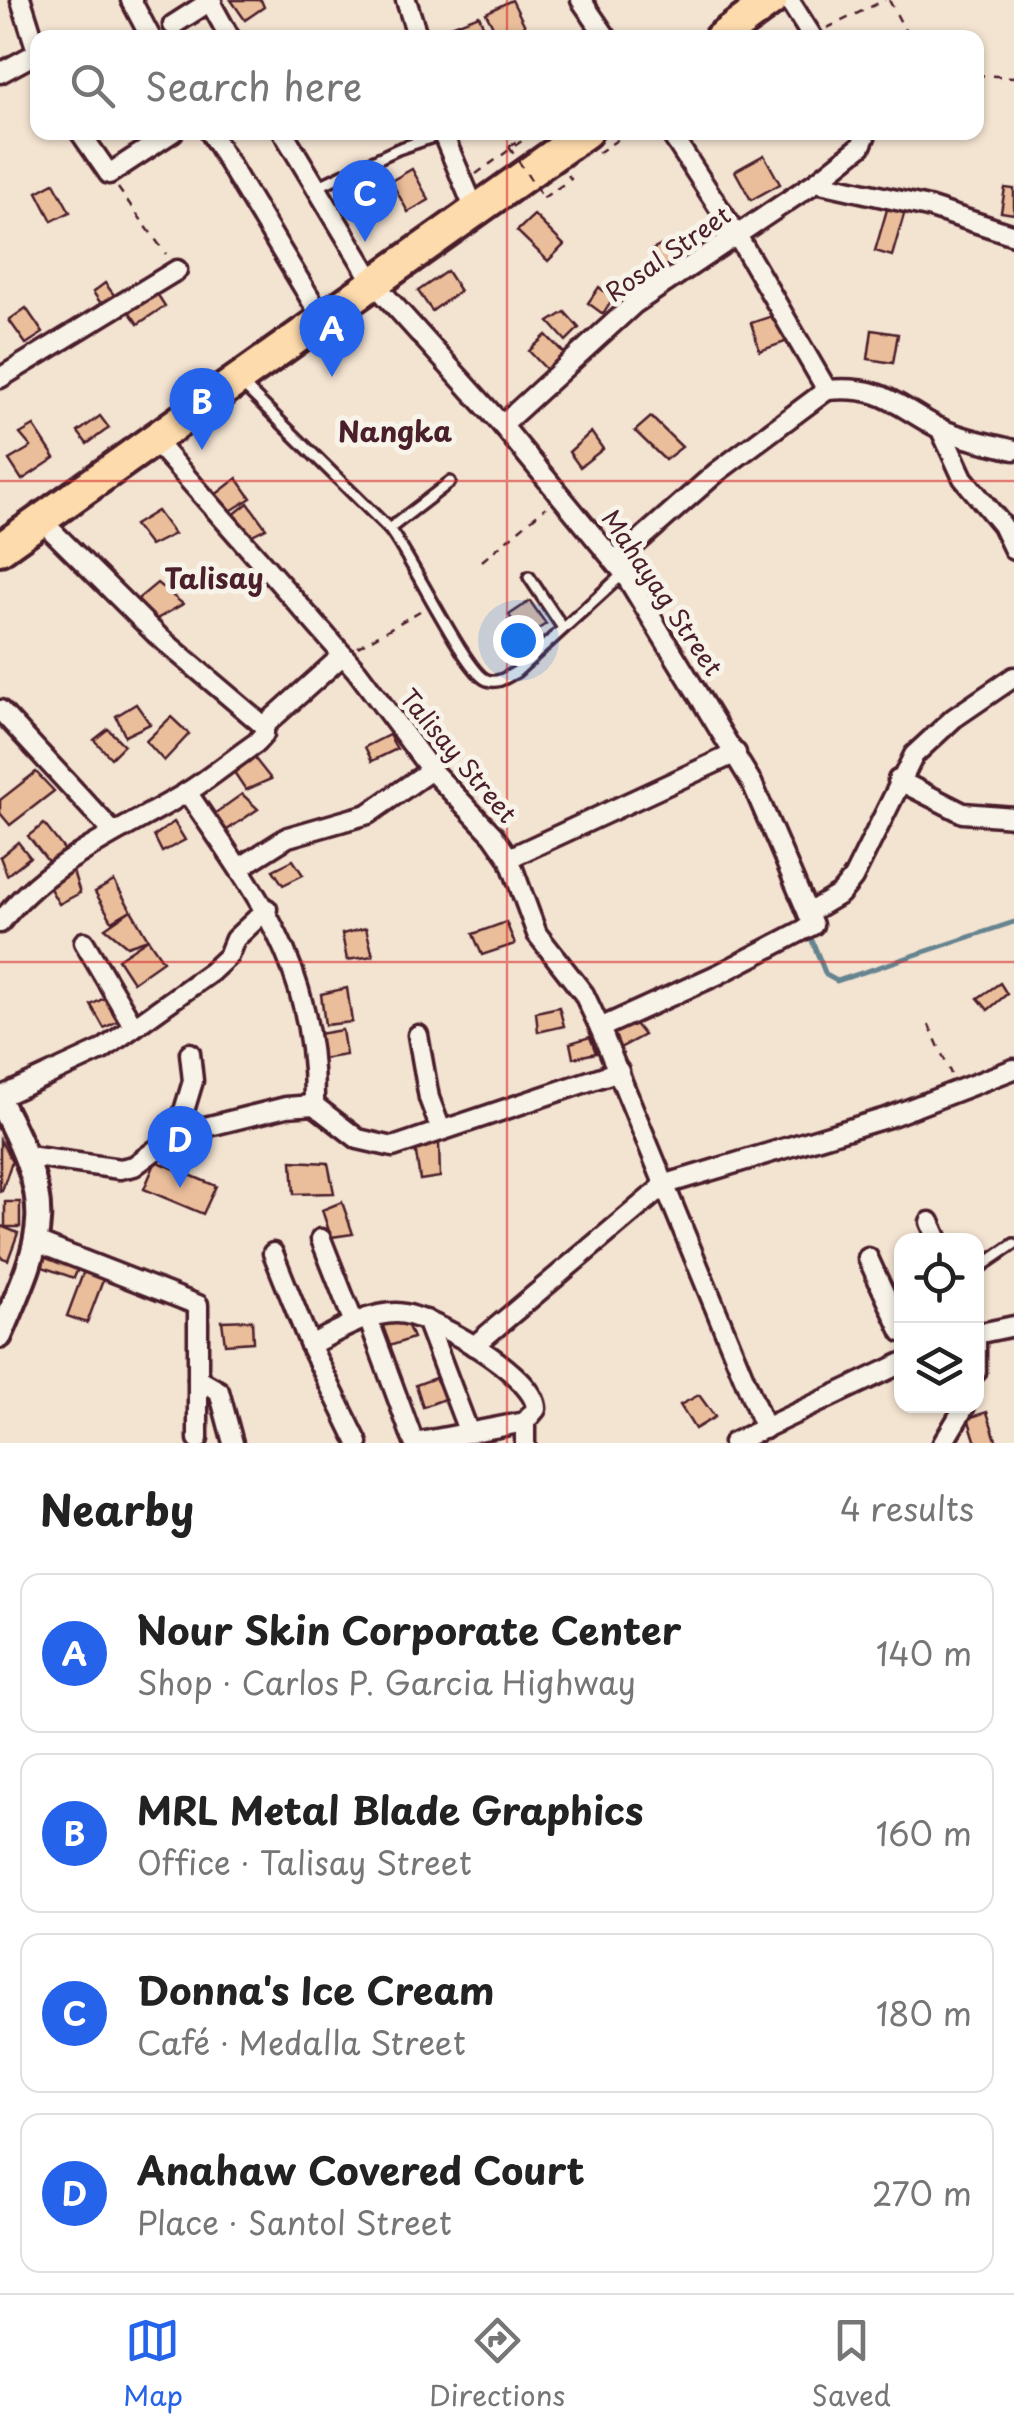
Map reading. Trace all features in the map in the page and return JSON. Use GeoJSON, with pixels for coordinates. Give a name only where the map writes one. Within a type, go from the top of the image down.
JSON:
{"type":"FeatureCollection","features":[{"type":"Feature","properties":{"kind":"highway"},"geometry":{"type":"LineString","coordinates":[[731,30],[772,0]]}},
{"type":"Feature","properties":{"kind":"highway"},"geometry":{"type":"LineString","coordinates":[[0,549],[373,282],[468,196],[592,143]]}},
{"type":"Feature","properties":{"kind":"main road"},"geometry":{"type":"LineString","coordinates":[[0,1099],[28,1156],[39,1192],[36,1242],[0,1336]]}},
{"type":"Feature","properties":{"kind":"street"},"geometry":{"type":"LineString","coordinates":[[22,0],[30,30]]}},
{"type":"Feature","properties":{"kind":"street"},"geometry":{"type":"LineString","coordinates":[[131,0],[147,30]]}},
{"type":"Feature","properties":{"kind":"street"},"geometry":{"type":"LineString","coordinates":[[173,25],[210,0],[226,30]]}},
{"type":"Feature","properties":{"kind":"street"},"geometry":{"type":"LineString","coordinates":[[406,0],[415,30]]}},
{"type":"Feature","properties":{"kind":"street"},"geometry":{"type":"LineString","coordinates":[[581,0],[601,30]]}},
{"type":"Feature","properties":{"kind":"street"},"geometry":{"type":"LineString","coordinates":[[789,0],[809,30]]}},
{"type":"Feature","properties":{"kind":"street"},"geometry":{"type":"LineString","coordinates":[[0,73],[30,57]]}},
{"type":"Feature","properties":{"kind":"street"},"geometry":{"type":"LineString","coordinates":[[85,140],[108,174],[161,140]]}},
{"type":"Feature","properties":{"kind":"street"},"geometry":{"type":"LineString","coordinates":[[215,140],[322,318]]}},
{"type":"Feature","properties":{"kind":"street","name":"Mahayag Street"},"geometry":{"type":"LineString","coordinates":[[287,140],[373,282],[562,494],[620,567],[736,754],[810,919]]}},
{"type":"Feature","properties":{"kind":"street"},"geometry":{"type":"LineString","coordinates":[[445,140],[468,196]]}},
{"type":"Feature","properties":{"kind":"street"},"geometry":{"type":"LineString","coordinates":[[675,140],[738,236],[827,390]]}},
{"type":"Feature","properties":{"kind":"street","name":"Rosal Street"},"geometry":{"type":"LineString","coordinates":[[502,425],[634,304],[816,182],[864,140]]}},
{"type":"Feature","properties":{"kind":"street"},"geometry":{"type":"LineString","coordinates":[[816,182],[928,208],[1014,234]]}},
{"type":"Feature","properties":{"kind":"street"},"geometry":{"type":"LineString","coordinates":[[0,378],[177,270]]}},
{"type":"Feature","properties":{"kind":"street"},"geometry":{"type":"LineString","coordinates":[[620,567],[718,472],[827,390],[845,388],[891,398],[940,428],[1014,450]]}},
{"type":"Feature","properties":{"kind":"street"},"geometry":{"type":"LineString","coordinates":[[940,428],[963,478],[1002,525],[1014,550]]}},
{"type":"Feature","properties":{"kind":"street","name":"Talisay Street"},"geometry":{"type":"LineString","coordinates":[[152,438],[344,657],[431,770],[494,835],[509,858],[537,934],[584,994],[600,1028],[765,1429]]}},
{"type":"Feature","properties":{"kind":"street"},"geometry":{"type":"LineString","coordinates":[[41,520],[158,636],[264,726]]}},
{"type":"Feature","properties":{"kind":"street"},"geometry":{"type":"LineString","coordinates":[[0,923],[34,888],[112,832],[187,792],[256,743],[264,734],[264,726],[344,657]]}},
{"type":"Feature","properties":{"kind":"street"},"geometry":{"type":"LineString","coordinates":[[600,1028],[734,967],[810,919],[840,894],[853,878],[898,780],[924,743],[1014,677]]}},
{"type":"Feature","properties":{"kind":"street"},"geometry":{"type":"LineString","coordinates":[[0,710],[112,832]]}},
{"type":"Feature","properties":{"kind":"street"},"geometry":{"type":"LineString","coordinates":[[509,858],[587,818],[736,754]]}},
{"type":"Feature","properties":{"kind":"street"},"geometry":{"type":"LineString","coordinates":[[238,868],[288,838],[368,814],[431,770]]}},
{"type":"Feature","properties":{"kind":"street"},"geometry":{"type":"LineString","coordinates":[[898,780],[963,812],[1014,817]]}},
{"type":"Feature","properties":{"kind":"street"},"geometry":{"type":"LineString","coordinates":[[187,792],[267,910],[298,978],[308,1014],[314,1105]]}},
{"type":"Feature","properties":{"kind":"street"},"geometry":{"type":"LineString","coordinates":[[0,1099],[102,1050],[211,972],[228,956],[234,939],[267,910]]}},
{"type":"Feature","properties":{"kind":"street"},"geometry":{"type":"LineString","coordinates":[[84,942],[134,1027]]}},
{"type":"Feature","properties":{"kind":"street"},"geometry":{"type":"LineString","coordinates":[[418,1035],[429,1098],[441,1130]]}},
{"type":"Feature","properties":{"kind":"street"},"geometry":{"type":"LineString","coordinates":[[177,1134],[193,1081],[190,1053]]}},
{"type":"Feature","properties":{"kind":"street"},"geometry":{"type":"LineString","coordinates":[[28,1156],[120,1169],[134,1166],[177,1134],[286,1107],[314,1105],[373,1146],[393,1147],[619,1071]]}},
{"type":"Feature","properties":{"kind":"street"},"geometry":{"type":"LineString","coordinates":[[474,1346],[666,1184],[1012,1075]]}},
{"type":"Feature","properties":{"kind":"street"},"geometry":{"type":"LineString","coordinates":[[930,1222],[935,1233]]}},
{"type":"Feature","properties":{"kind":"street"},"geometry":{"type":"LineString","coordinates":[[310,1346],[361,1320],[402,1313],[426,1320],[474,1346],[532,1392],[536,1409],[525,1422],[415,1443],[361,1320],[320,1239]]}},
{"type":"Feature","properties":{"kind":"street"},"geometry":{"type":"LineString","coordinates":[[36,1242],[195,1302],[200,1317],[198,1439]]}},
{"type":"Feature","properties":{"kind":"street"},"geometry":{"type":"LineString","coordinates":[[273,1252],[310,1346],[358,1443]]}},
{"type":"Feature","properties":{"kind":"street"},"geometry":{"type":"LineString","coordinates":[[868,1258],[898,1323]]}},
{"type":"Feature","properties":{"kind":"street"},"geometry":{"type":"LineString","coordinates":[[426,1320],[468,1433]]}},
{"type":"Feature","properties":{"kind":"street"},"geometry":{"type":"LineString","coordinates":[[984,1334],[1014,1326]]}},
{"type":"Feature","properties":{"kind":"street"},"geometry":{"type":"LineString","coordinates":[[733,1443],[894,1366]]}},
{"type":"Feature","properties":{"kind":"street"},"geometry":{"type":"LineString","coordinates":[[198,1379],[219,1391],[233,1443]]}},
{"type":"Feature","properties":{"kind":"street"},"geometry":{"type":"LineString","coordinates":[[943,1443],[960,1413]]}},
{"type":"Feature","properties":{"kind":"street"},"geometry":{"type":"LineString","coordinates":[[525,1422],[526,1443]]}},
{"type":"Feature","properties":{"kind":"lane"},"geometry":{"type":"LineString","coordinates":[[314,189],[423,140]]}},
{"type":"Feature","properties":{"kind":"lane"},"geometry":{"type":"LineString","coordinates":[[238,378],[408,552],[468,660],[485,680],[506,678],[563,628],[620,567]]}},
{"type":"Feature","properties":{"kind":"lane"},"geometry":{"type":"LineString","coordinates":[[389,529],[450,482]]}},
{"type":"Feature","properties":{"kind":"lane"},"geometry":{"type":"LineString","coordinates":[[529,577],[563,628]]}},
{"type":"Feature","properties":{"kind":"lane"},"geometry":{"type":"LineString","coordinates":[[984,1265],[1014,1244]]}},
{"type":"Feature","properties":{"kind":"path"},"geometry":{"type":"LineString","coordinates":[[825,30],[887,0],[904,30]]}},
{"type":"Feature","properties":{"kind":"path"},"geometry":{"type":"LineString","coordinates":[[984,75],[1014,77]]}},
{"type":"Feature","properties":{"kind":"path"},"geometry":{"type":"LineString","coordinates":[[519,140],[508,147],[543,198],[570,179],[567,174]]}},
{"type":"Feature","properties":{"kind":"path"},"geometry":{"type":"LineString","coordinates":[[468,196],[524,140]]}},
{"type":"Feature","properties":{"kind":"path"},"geometry":{"type":"LineString","coordinates":[[108,174],[177,270]]}},
{"type":"Feature","properties":{"kind":"path"},"geometry":{"type":"LineString","coordinates":[[482,561],[562,494]]}},
{"type":"Feature","properties":{"kind":"path"},"geometry":{"type":"LineString","coordinates":[[344,657],[435,602]]}},
{"type":"Feature","properties":{"kind":"path"},"geometry":{"type":"LineString","coordinates":[[929,1024],[959,1092]]}},
{"type":"Feature","properties":{"kind":"building"},"geometry":{"type":"Polygon","coordinates":[[[231,0],[261,0],[264,7],[245,20],[231,0]]]}},
{"type":"Feature","properties":{"kind":"building"},"geometry":{"type":"Polygon","coordinates":[[[512,0],[527,30],[495,30],[486,13],[512,0]]]}},
{"type":"Feature","properties":{"kind":"building"},"geometry":{"type":"Polygon","coordinates":[[[479,15],[485,30],[440,30],[479,15]]]}},
{"type":"Feature","properties":{"kind":"building"},"geometry":{"type":"Polygon","coordinates":[[[764,155],[780,184],[751,200],[735,171],[764,155]]]}},
{"type":"Feature","properties":{"kind":"building"},"geometry":{"type":"Polygon","coordinates":[[[412,169],[429,200],[408,212],[391,181],[412,169]]]}},
{"type":"Feature","properties":{"kind":"building"},"geometry":{"type":"Polygon","coordinates":[[[54,183],[70,212],[52,221],[37,192],[54,183]]]}},
{"type":"Feature","properties":{"kind":"building"},"geometry":{"type":"Polygon","coordinates":[[[1005,188],[1014,189],[1014,214],[1001,212],[1005,188]]]}},
{"type":"Feature","properties":{"kind":"building"},"geometry":{"type":"Polygon","coordinates":[[[888,206],[905,211],[892,256],[875,251],[888,206]]]}},
{"type":"Feature","properties":{"kind":"building"},"geometry":{"type":"Polygon","coordinates":[[[534,215],[564,245],[548,261],[517,231],[534,215]]]}},
{"type":"Feature","properties":{"kind":"building"},"geometry":{"type":"Polygon","coordinates":[[[668,242],[677,261],[658,269],[650,251],[668,242]]]}},
{"type":"Feature","properties":{"kind":"building"},"geometry":{"type":"Polygon","coordinates":[[[447,271],[460,291],[432,311],[418,291],[447,271]]]}},
{"type":"Feature","properties":{"kind":"building"},"geometry":{"type":"Polygon","coordinates":[[[105,283],[117,299],[104,308],[93,292],[105,283]]]}},
{"type":"Feature","properties":{"kind":"building"},"geometry":{"type":"Polygon","coordinates":[[[599,287],[613,299],[603,314],[588,303],[599,287]]]}},
{"type":"Feature","properties":{"kind":"building"},"geometry":{"type":"Polygon","coordinates":[[[156,292],[165,306],[138,324],[128,310],[156,292]]]}},
{"type":"Feature","properties":{"kind":"building"},"geometry":{"type":"Polygon","coordinates":[[[26,308],[43,333],[26,344],[9,320],[26,308]]]}},
{"type":"Feature","properties":{"kind":"building"},"geometry":{"type":"Polygon","coordinates":[[[565,312],[579,328],[566,341],[549,322],[565,312]]]}},
{"type":"Feature","properties":{"kind":"building"},"geometry":{"type":"Polygon","coordinates":[[[778,314],[788,341],[760,351],[751,323],[778,314]]]}},
{"type":"Feature","properties":{"kind":"building"},"geometry":{"type":"Polygon","coordinates":[[[872,330],[898,334],[893,363],[868,359],[872,330]]]}},
{"type":"Feature","properties":{"kind":"building"},"geometry":{"type":"Polygon","coordinates":[[[546,335],[565,354],[547,370],[529,351],[546,335]]]}},
{"type":"Feature","properties":{"kind":"building"},"geometry":{"type":"Polygon","coordinates":[[[100,416],[109,428],[87,444],[78,432],[100,416]]]}},
{"type":"Feature","properties":{"kind":"building"},"geometry":{"type":"Polygon","coordinates":[[[651,417],[682,447],[665,460],[635,431],[651,417]]]}},
{"type":"Feature","properties":{"kind":"building"},"geometry":{"type":"Polygon","coordinates":[[[34,426],[55,458],[22,480],[9,460],[31,447],[20,434],[34,426]]]}},
{"type":"Feature","properties":{"kind":"building"},"geometry":{"type":"Polygon","coordinates":[[[591,432],[603,449],[580,467],[569,452],[591,432]]]}},
{"type":"Feature","properties":{"kind":"building"},"geometry":{"type":"Polygon","coordinates":[[[237,478],[251,498],[229,512],[214,496],[237,478]]]}},
{"type":"Feature","properties":{"kind":"building"},"geometry":{"type":"Polygon","coordinates":[[[248,503],[266,528],[244,539],[227,520],[248,503]]]}},
{"type":"Feature","properties":{"kind":"building"},"geometry":{"type":"Polygon","coordinates":[[[157,511],[174,534],[150,546],[134,525],[157,511]]]}},
{"type":"Feature","properties":{"kind":"building"},"geometry":{"type":"Polygon","coordinates":[[[157,583],[183,604],[153,621],[133,603],[157,583]]]}},
{"type":"Feature","properties":{"kind":"building"},"geometry":{"type":"Polygon","coordinates":[[[530,601],[546,624],[523,639],[509,615],[530,601]]]}},
{"type":"Feature","properties":{"kind":"building"},"geometry":{"type":"Polygon","coordinates":[[[136,704],[150,724],[125,736],[116,716],[136,704]]]}},
{"type":"Feature","properties":{"kind":"building"},"geometry":{"type":"Polygon","coordinates":[[[171,717],[189,734],[164,761],[146,741],[171,717]]]}},
{"type":"Feature","properties":{"kind":"building"},"geometry":{"type":"Polygon","coordinates":[[[108,729],[124,745],[111,758],[94,740],[108,729]]]}},
{"type":"Feature","properties":{"kind":"building"},"geometry":{"type":"Polygon","coordinates":[[[389,735],[397,749],[372,761],[365,747],[389,735]]]}},
{"type":"Feature","properties":{"kind":"building"},"geometry":{"type":"Polygon","coordinates":[[[252,755],[271,779],[246,790],[232,769],[252,755]]]}},
{"type":"Feature","properties":{"kind":"building"},"geometry":{"type":"Polygon","coordinates":[[[36,772],[54,791],[10,825],[0,813],[0,800],[36,772]]]}},
{"type":"Feature","properties":{"kind":"building"},"geometry":{"type":"Polygon","coordinates":[[[242,794],[258,809],[227,830],[214,814],[242,794]]]}},
{"type":"Feature","properties":{"kind":"building"},"geometry":{"type":"Polygon","coordinates":[[[174,822],[185,840],[162,852],[154,836],[174,822]]]}},
{"type":"Feature","properties":{"kind":"building"},"geometry":{"type":"Polygon","coordinates":[[[44,824],[66,852],[50,864],[28,836],[44,824]]]}},
{"type":"Feature","properties":{"kind":"building"},"geometry":{"type":"Polygon","coordinates":[[[18,842],[30,857],[7,875],[0,857],[18,842]]]}},
{"type":"Feature","properties":{"kind":"building"},"geometry":{"type":"Polygon","coordinates":[[[293,860],[303,875],[283,885],[273,870],[293,860]]]}},
{"type":"Feature","properties":{"kind":"building"},"geometry":{"type":"Polygon","coordinates":[[[72,868],[80,893],[59,904],[48,885],[72,868]]]}},
{"type":"Feature","properties":{"kind":"building"},"geometry":{"type":"Polygon","coordinates":[[[114,881],[131,910],[112,921],[95,892],[114,881]]]}},
{"type":"Feature","properties":{"kind":"building"},"geometry":{"type":"Polygon","coordinates":[[[131,910],[148,939],[127,946],[105,928],[131,910]]]}},
{"type":"Feature","properties":{"kind":"building"},"geometry":{"type":"Polygon","coordinates":[[[506,922],[515,944],[482,955],[473,934],[506,922]]]}},
{"type":"Feature","properties":{"kind":"building"},"geometry":{"type":"Polygon","coordinates":[[[366,928],[373,956],[347,960],[342,934],[366,928]]]}},
{"type":"Feature","properties":{"kind":"building"},"geometry":{"type":"Polygon","coordinates":[[[148,939],[163,961],[133,982],[118,959],[148,939]]]}},
{"type":"Feature","properties":{"kind":"building"},"geometry":{"type":"Polygon","coordinates":[[[1000,983],[1007,994],[988,1010],[978,998],[1000,983]]]}},
{"type":"Feature","properties":{"kind":"building"},"geometry":{"type":"Polygon","coordinates":[[[347,988],[352,1022],[325,1025],[321,994],[347,988]]]}},
{"type":"Feature","properties":{"kind":"building"},"geometry":{"type":"Polygon","coordinates":[[[114,993],[127,1016],[104,1028],[91,1005],[114,993]]]}},
{"type":"Feature","properties":{"kind":"building"},"geometry":{"type":"Polygon","coordinates":[[[559,1007],[564,1026],[538,1032],[536,1012],[559,1007]]]}},
{"type":"Feature","properties":{"kind":"building"},"geometry":{"type":"Polygon","coordinates":[[[635,1024],[644,1035],[616,1050],[609,1035],[635,1024]]]}},
{"type":"Feature","properties":{"kind":"building"},"geometry":{"type":"Polygon","coordinates":[[[342,1030],[346,1055],[321,1059],[318,1034],[342,1030]]]}},
{"type":"Feature","properties":{"kind":"building"},"geometry":{"type":"Polygon","coordinates":[[[590,1037],[596,1053],[573,1058],[570,1043],[590,1037]]]}},
{"type":"Feature","properties":{"kind":"building"},"geometry":{"type":"Polygon","coordinates":[[[0,1140],[12,1161],[2,1191],[0,1191],[0,1140]]]}},
{"type":"Feature","properties":{"kind":"building"},"geometry":{"type":"Polygon","coordinates":[[[439,1143],[440,1177],[420,1180],[415,1146],[439,1143]]]}},
{"type":"Feature","properties":{"kind":"building"},"geometry":{"type":"Polygon","coordinates":[[[156,1161],[216,1186],[203,1214],[144,1189],[156,1161]]]}},
{"type":"Feature","properties":{"kind":"building"},"geometry":{"type":"Polygon","coordinates":[[[292,1161],[328,1163],[334,1193],[294,1194],[292,1161]]]}},
{"type":"Feature","properties":{"kind":"building"},"geometry":{"type":"Polygon","coordinates":[[[5,1202],[20,1202],[20,1227],[5,1227],[5,1202]]]}},
{"type":"Feature","properties":{"kind":"building"},"geometry":{"type":"Polygon","coordinates":[[[342,1202],[353,1234],[331,1237],[322,1210],[342,1202]]]}},
{"type":"Feature","properties":{"kind":"building"},"geometry":{"type":"Polygon","coordinates":[[[1,1226],[18,1233],[8,1260],[0,1257],[1,1226]]]}},
{"type":"Feature","properties":{"kind":"building"},"geometry":{"type":"Polygon","coordinates":[[[40,1249],[80,1264],[74,1278],[34,1264],[40,1249]]]}},
{"type":"Feature","properties":{"kind":"building"},"geometry":{"type":"Polygon","coordinates":[[[85,1268],[105,1275],[87,1323],[67,1316],[85,1268]]]}},
{"type":"Feature","properties":{"kind":"building"},"geometry":{"type":"Polygon","coordinates":[[[405,1319],[413,1338],[384,1348],[376,1323],[405,1319]]]}},
{"type":"Feature","properties":{"kind":"building"},"geometry":{"type":"Polygon","coordinates":[[[252,1320],[253,1342],[225,1344],[222,1321],[252,1320]]]}},
{"type":"Feature","properties":{"kind":"building"},"geometry":{"type":"Polygon","coordinates":[[[435,1378],[447,1398],[423,1407],[416,1385],[435,1378]]]}},
{"type":"Feature","properties":{"kind":"building"},"geometry":{"type":"Polygon","coordinates":[[[699,1395],[715,1417],[695,1429],[680,1405],[699,1395]]]}},
{"type":"Feature","properties":{"kind":"building"},"geometry":{"type":"Polygon","coordinates":[[[987,1412],[997,1443],[976,1443],[968,1418],[987,1412]]]}},
{"type":"Feature","properties":{"kind":"waterway"},"geometry":{"type":"LineString","coordinates":[[809,933],[826,975],[837,981],[1014,922]]}},
{"type":"Feature","properties":{"kind":"place","name":"Donna's Ice Cream"},"geometry":{"type":"Point","coordinates":[365,242]}},
{"type":"Feature","properties":{"kind":"place","name":"Nour Skin Corporate Center"},"geometry":{"type":"Point","coordinates":[332,377]}},
{"type":"Feature","properties":{"kind":"place","name":"MRL Metal Blade Graphics"},"geometry":{"type":"Point","coordinates":[202,450]}},
{"type":"Feature","properties":{"kind":"place","name":"Anahaw Covered Court"},"geometry":{"type":"Point","coordinates":[180,1188]}},
{"type":"Feature","properties":{"kind":"district","name":"Nangka"},"geometry":{"type":"Point","coordinates":[395,432]}},
{"type":"Feature","properties":{"kind":"district","name":"Talisay"},"geometry":{"type":"Point","coordinates":[214,579]}}]}
